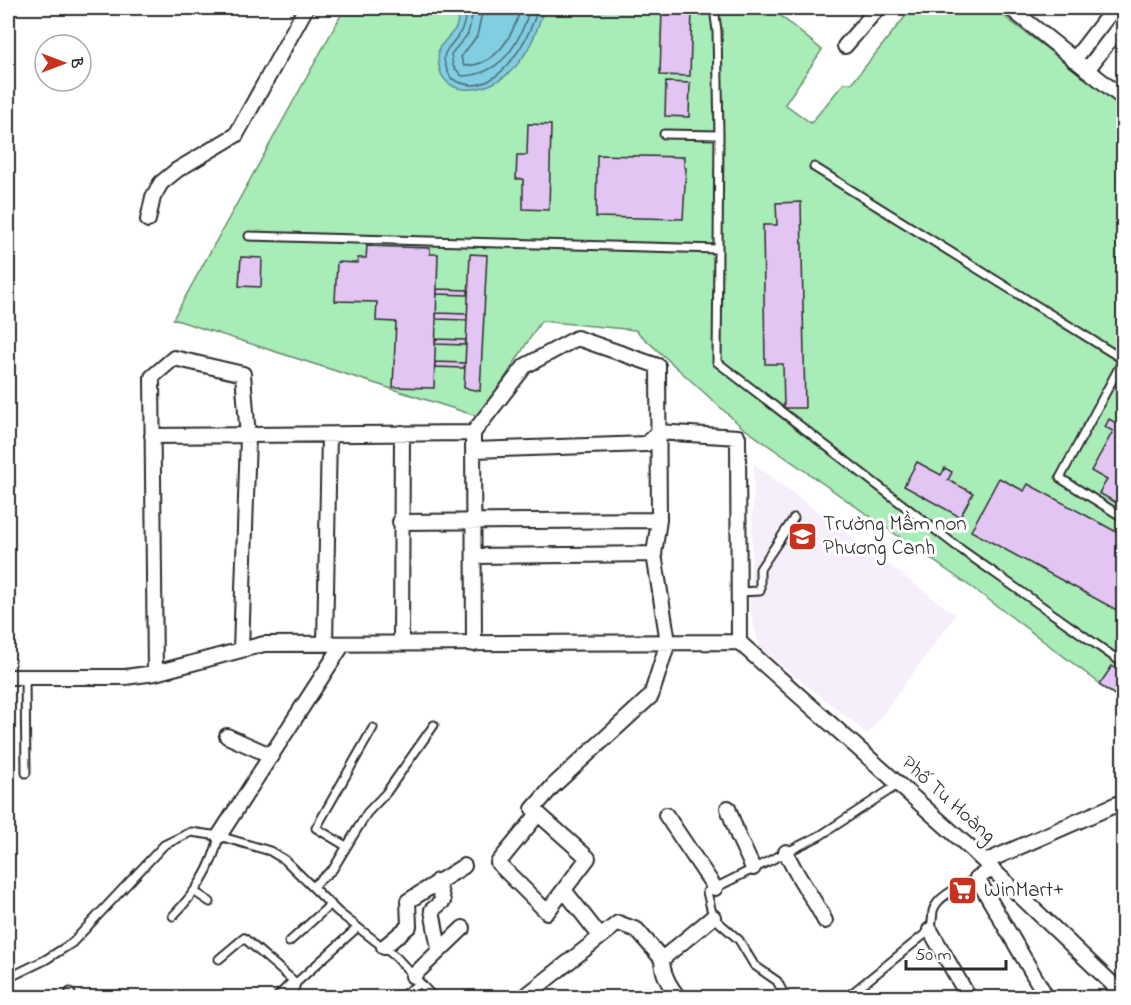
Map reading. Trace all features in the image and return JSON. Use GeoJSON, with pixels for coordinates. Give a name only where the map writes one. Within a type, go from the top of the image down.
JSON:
{"type":"FeatureCollection","features":[{"type":"Feature","properties":{"kind":"street"},"geometry":{"type":"LineString","coordinates":[[148,220],[153,197],[161,183],[236,135],[306,8]]}},
{"type":"Feature","properties":{"kind":"street"},"geometry":{"type":"LineString","coordinates":[[845,46],[878,8]]}},
{"type":"Feature","properties":{"kind":"street"},"geometry":{"type":"LineString","coordinates":[[1010,8],[1124,99]]}},
{"type":"Feature","properties":{"kind":"street"},"geometry":{"type":"LineString","coordinates":[[1074,60],[1109,9]]}},
{"type":"Feature","properties":{"kind":"street"},"geometry":{"type":"LineString","coordinates":[[1087,70],[1124,21]]}},
{"type":"Feature","properties":{"kind":"street"},"geometry":{"type":"LineString","coordinates":[[474,644],[475,521],[472,433],[525,366],[577,338],[658,366],[659,520],[654,554],[668,642],[651,696],[553,786],[533,808],[588,858],[547,912],[498,863],[538,814]]}},
{"type":"Feature","properties":{"kind":"street"},"geometry":{"type":"LineString","coordinates":[[155,673],[152,377],[174,358],[243,374],[248,437],[241,650]]}},
{"type":"Feature","properties":{"kind":"street"},"geometry":{"type":"LineString","coordinates":[[8,677],[125,677],[155,673],[264,644],[739,642],[738,437],[658,432],[646,444],[474,450]]}},
{"type":"Feature","properties":{"kind":"street"},"geometry":{"type":"LineString","coordinates":[[401,642],[402,433]]}},
{"type":"Feature","properties":{"kind":"street"},"geometry":{"type":"LineString","coordinates":[[152,436],[248,437],[472,433]]}},
{"type":"Feature","properties":{"kind":"street"},"geometry":{"type":"LineString","coordinates":[[325,643],[329,435]]}},
{"type":"Feature","properties":{"kind":"street"},"geometry":{"type":"LineString","coordinates":[[400,522],[659,520]]}},
{"type":"Feature","properties":{"kind":"street"},"geometry":{"type":"LineString","coordinates":[[475,556],[654,554]]}},
{"type":"Feature","properties":{"kind":"street","name":"Phố Tu Hoàng"},"geometry":{"type":"LineString","coordinates":[[739,642],[989,866],[1124,995]]}},
{"type":"Feature","properties":{"kind":"street"},"geometry":{"type":"LineString","coordinates":[[219,836],[343,644]]}},
{"type":"Feature","properties":{"kind":"street"},"geometry":{"type":"LineString","coordinates":[[227,736],[272,756]]}},
{"type":"Feature","properties":{"kind":"street"},"geometry":{"type":"LineString","coordinates":[[1047,998],[977,878],[989,866],[1124,801]]}},
{"type":"Feature","properties":{"kind":"street"},"geometry":{"type":"LineString","coordinates":[[728,808],[753,868]]}},
{"type":"Feature","properties":{"kind":"street"},"geometry":{"type":"LineString","coordinates":[[666,815],[716,888]]}},
{"type":"Feature","properties":{"kind":"street"},"geometry":{"type":"LineString","coordinates":[[786,852],[796,876],[812,895],[825,921]]}},
{"type":"Feature","properties":{"kind":"street"},"geometry":{"type":"LineString","coordinates":[[384,947],[409,926],[408,901],[464,866]]}},
{"type":"Feature","properties":{"kind":"street"},"geometry":{"type":"LineString","coordinates":[[437,881],[442,901],[432,910],[439,949]]}},
{"type":"Feature","properties":{"kind":"street"},"geometry":{"type":"LineString","coordinates":[[564,890],[600,936]]}},
{"type":"Feature","properties":{"kind":"street"},"geometry":{"type":"LineString","coordinates":[[662,959],[713,917]]}},
{"type":"Feature","properties":{"kind":"street"},"geometry":{"type":"LineString","coordinates":[[524,998],[618,923],[638,930],[662,959],[662,968],[670,987],[679,998]]}},
{"type":"Feature","properties":{"kind":"street"},"geometry":{"type":"LineString","coordinates":[[416,980],[439,949],[463,927]]}},
{"type":"Feature","properties":{"kind":"street"},"geometry":{"type":"LineString","coordinates":[[930,930],[969,998]]}},
{"type":"Feature","properties":{"kind":"lane"},"geometry":{"type":"LineString","coordinates":[[714,8],[717,31],[719,135],[717,362],[959,548],[1124,664]]}},
{"type":"Feature","properties":{"kind":"lane"},"geometry":{"type":"LineString","coordinates":[[664,134],[719,135]]}},
{"type":"Feature","properties":{"kind":"lane"},"geometry":{"type":"LineString","coordinates":[[814,167],[1123,360],[1060,478],[1124,518]]}},
{"type":"Feature","properties":{"kind":"lane"},"geometry":{"type":"LineString","coordinates":[[249,236],[718,249]]}},
{"type":"Feature","properties":{"kind":"lane"},"geometry":{"type":"LineString","coordinates":[[739,592],[760,591],[760,569],[794,518]]}},
{"type":"Feature","properties":{"kind":"lane"},"geometry":{"type":"LineString","coordinates":[[25,677],[26,773]]}},
{"type":"Feature","properties":{"kind":"lane"},"geometry":{"type":"LineString","coordinates":[[313,886],[333,869],[367,813],[386,794],[434,725]]}},
{"type":"Feature","properties":{"kind":"lane"},"geometry":{"type":"LineString","coordinates":[[346,846],[316,828],[373,728]]}},
{"type":"Feature","properties":{"kind":"lane"},"geometry":{"type":"LineString","coordinates":[[786,998],[777,981],[754,965],[738,940],[713,917],[706,892],[821,835],[898,784]]}},
{"type":"Feature","properties":{"kind":"lane"},"geometry":{"type":"LineString","coordinates":[[8,978],[45,960],[72,943],[164,845],[191,832],[219,836],[270,851],[285,860],[357,928],[384,947],[434,998]]}},
{"type":"Feature","properties":{"kind":"lane"},"geometry":{"type":"LineString","coordinates":[[173,916],[195,892],[215,856],[219,836]]}},
{"type":"Feature","properties":{"kind":"lane"},"geometry":{"type":"LineString","coordinates":[[846,998],[930,930],[934,921],[933,909],[942,898],[977,878]]}},
{"type":"Feature","properties":{"kind":"lane"},"geometry":{"type":"LineString","coordinates":[[195,892],[210,902]]}},
{"type":"Feature","properties":{"kind":"lane"},"geometry":{"type":"LineString","coordinates":[[289,942],[331,904]]}},
{"type":"Feature","properties":{"kind":"lane"},"geometry":{"type":"LineString","coordinates":[[286,998],[294,990],[296,983],[357,928]]}},
{"type":"Feature","properties":{"kind":"lane"},"geometry":{"type":"LineString","coordinates":[[219,959],[244,938],[296,983]]}},
{"type":"Feature","properties":{"kind":"lane"},"geometry":{"type":"LineString","coordinates":[[398,998],[416,980]]}},
{"type":"Feature","properties":{"kind":"lane"},"geometry":{"type":"LineString","coordinates":[[276,998],[290,984],[296,983]]}},
{"type":"Feature","properties":{"kind":"shaded area","name":"Trường Mầm non Phương Canh"},"geometry":{"type":"Polygon","coordinates":[[[754,464],[956,615],[868,734],[760,648],[750,611],[754,464]]]}},
{"type":"Feature","properties":{"kind":"green space"},"geometry":{"type":"Polygon","coordinates":[[[345,8],[771,8],[822,50],[785,104],[811,123],[844,83],[852,83],[912,8],[993,8],[1123,106],[1123,701],[981,594],[742,427],[635,330],[541,321],[480,417],[173,319],[345,8]]]}},
{"type":"Feature","properties":{"kind":"water"},"geometry":{"type":"Polygon","coordinates":[[[461,8],[544,8],[530,45],[516,66],[492,84],[465,89],[453,86],[444,79],[439,66],[439,48],[456,28],[461,8]]]}},
{"type":"Feature","properties":{"kind":"building"},"geometry":{"type":"Polygon","coordinates":[[[662,9],[692,10],[690,76],[660,75],[662,9]]]}},
{"type":"Feature","properties":{"kind":"building"},"geometry":{"type":"Polygon","coordinates":[[[666,82],[690,83],[689,117],[665,116],[666,82]]]}},
{"type":"Feature","properties":{"kind":"building"},"geometry":{"type":"Polygon","coordinates":[[[528,124],[551,125],[549,210],[523,209],[523,179],[516,179],[517,155],[527,155],[528,124]]]}},
{"type":"Feature","properties":{"kind":"building"},"geometry":{"type":"Polygon","coordinates":[[[597,155],[684,157],[686,168],[683,219],[596,217],[597,155]]]}},
{"type":"Feature","properties":{"kind":"building"},"geometry":{"type":"Polygon","coordinates":[[[801,202],[805,408],[784,408],[783,364],[765,364],[763,225],[777,225],[776,203],[801,202]]]}},
{"type":"Feature","properties":{"kind":"building"},"geometry":{"type":"Polygon","coordinates":[[[367,246],[430,248],[430,254],[438,254],[434,388],[393,387],[396,322],[376,321],[377,302],[335,301],[337,262],[358,263],[358,258],[366,258],[367,246]]]}},
{"type":"Feature","properties":{"kind":"building"},"geometry":{"type":"Polygon","coordinates":[[[470,254],[487,255],[480,391],[464,388],[470,254]]]}},
{"type":"Feature","properties":{"kind":"building"},"geometry":{"type":"Polygon","coordinates":[[[241,257],[262,258],[261,287],[239,286],[241,257]]]}},
{"type":"Feature","properties":{"kind":"building"},"geometry":{"type":"Polygon","coordinates":[[[437,289],[468,290],[468,295],[437,294],[437,289]]]}},
{"type":"Feature","properties":{"kind":"building"},"geometry":{"type":"Polygon","coordinates":[[[436,313],[467,314],[467,320],[436,319],[436,313]]]}},
{"type":"Feature","properties":{"kind":"building"},"geometry":{"type":"Polygon","coordinates":[[[435,339],[466,340],[465,345],[435,344],[435,339]]]}},
{"type":"Feature","properties":{"kind":"building"},"geometry":{"type":"Polygon","coordinates":[[[435,362],[465,363],[464,368],[435,367],[435,362]]]}},
{"type":"Feature","properties":{"kind":"building"},"geometry":{"type":"Polygon","coordinates":[[[1124,411],[1124,507],[1099,493],[1107,480],[1091,471],[1113,431],[1105,427],[1109,419],[1116,423],[1124,411]]]}},
{"type":"Feature","properties":{"kind":"building"},"geometry":{"type":"Polygon","coordinates":[[[917,462],[941,475],[945,468],[952,472],[948,480],[973,493],[960,517],[904,486],[917,462]]]}},
{"type":"Feature","properties":{"kind":"building"},"geometry":{"type":"Polygon","coordinates":[[[999,478],[1024,491],[1028,484],[1124,536],[1124,614],[971,531],[999,478]]]}},
{"type":"Feature","properties":{"kind":"building"},"geometry":{"type":"Polygon","coordinates":[[[1112,666],[1124,674],[1124,701],[1099,685],[1112,666]]]}},
{"type":"Feature","properties":{"kind":"place","name":"Trường Mầm non Phương Canh"},"geometry":{"type":"Point","coordinates":[802,537]}},
{"type":"Feature","properties":{"kind":"place","name":"WinMart+"},"geometry":{"type":"Point","coordinates":[963,891]}}]}
